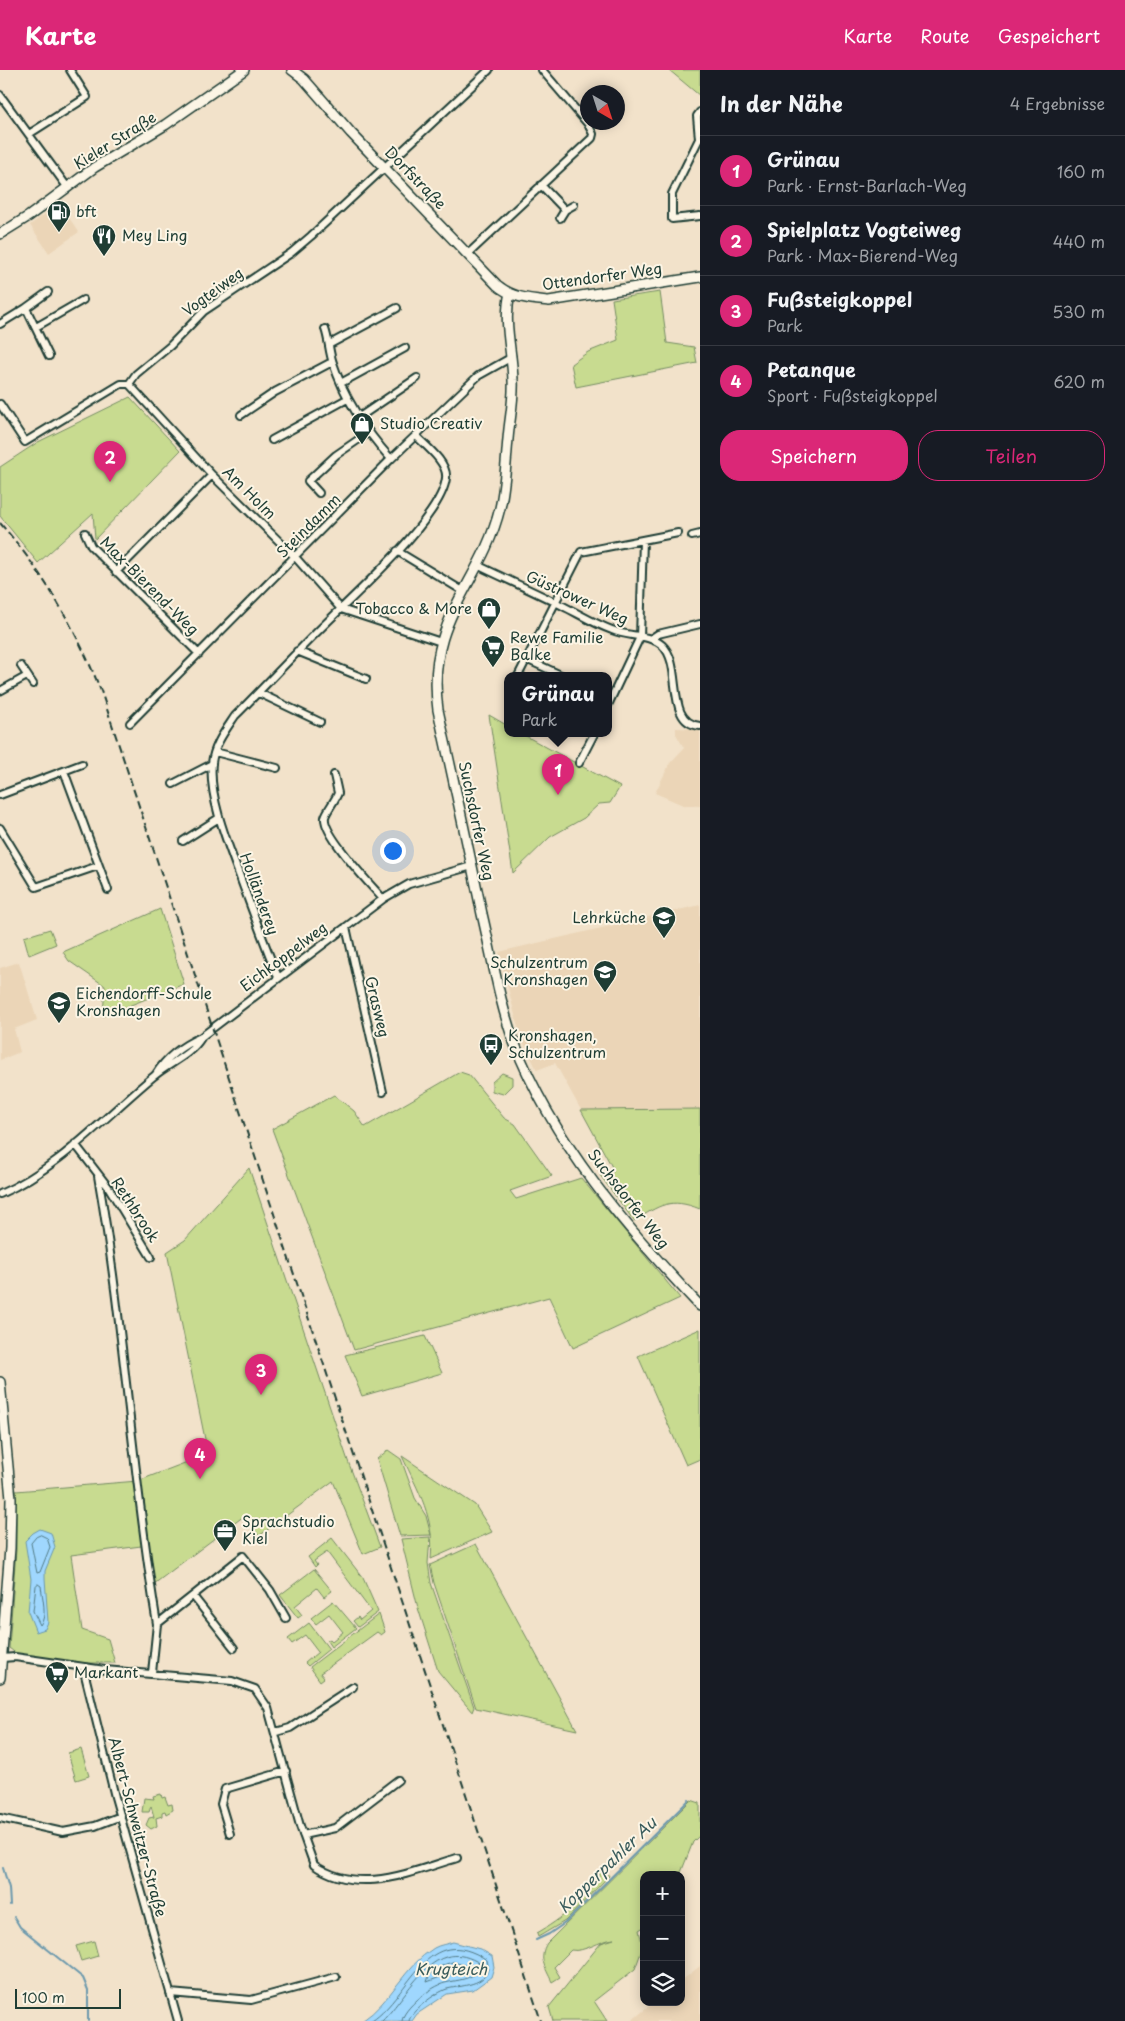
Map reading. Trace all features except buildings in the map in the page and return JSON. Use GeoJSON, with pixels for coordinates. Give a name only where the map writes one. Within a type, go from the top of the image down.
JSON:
{"type":"FeatureCollection","features":[{"type":"Feature","properties":{"kind":"street"},"geometry":{"type":"LineString","coordinates":[[29,134],[87,97],[70,70]]}},
{"type":"Feature","properties":{"kind":"street","name":"Kieler Straße"},"geometry":{"type":"LineString","coordinates":[[0,234],[68,188],[95,167],[165,125],[244,70]]}},
{"type":"Feature","properties":{"kind":"street","name":"Dorfstraße"},"geometry":{"type":"LineString","coordinates":[[292,70],[302,75],[351,132],[497,285],[510,293]]}},
{"type":"Feature","properties":{"kind":"street","name":"Vogteiweg"},"geometry":{"type":"LineString","coordinates":[[0,404],[25,442],[122,384],[129,384],[136,374],[170,346],[204,311],[291,254],[489,70]]}},
{"type":"Feature","properties":{"kind":"street"},"geometry":{"type":"LineString","coordinates":[[468,254],[589,141],[593,134],[588,124],[542,70]]}},
{"type":"Feature","properties":{"kind":"street"},"geometry":{"type":"LineString","coordinates":[[0,95],[68,188]]}},
{"type":"Feature","properties":{"kind":"street"},"geometry":{"type":"LineString","coordinates":[[700,112],[697,116],[699,139],[672,194],[672,219],[700,216]]}},
{"type":"Feature","properties":{"kind":"street"},"geometry":{"type":"LineString","coordinates":[[542,185],[565,210]]}},
{"type":"Feature","properties":{"kind":"street"},"geometry":{"type":"LineString","coordinates":[[560,218],[565,210],[574,205]]}},
{"type":"Feature","properties":{"kind":"street","name":"Ottendorfer Weg"},"geometry":{"type":"LineString","coordinates":[[510,293],[530,300],[549,301],[700,277]]}},
{"type":"Feature","properties":{"kind":"street"},"geometry":{"type":"LineString","coordinates":[[0,324],[48,292]]}},
{"type":"Feature","properties":{"kind":"street","name":"Suchsdorfer Weg"},"geometry":{"type":"LineString","coordinates":[[510,293],[506,312],[514,386],[500,506],[495,525],[477,565],[448,619],[437,662],[436,693],[502,1002],[514,1040],[539,1096],[569,1146],[633,1232],[700,1306]]}},
{"type":"Feature","properties":{"kind":"street"},"geometry":{"type":"LineString","coordinates":[[36,327],[83,300]]}},
{"type":"Feature","properties":{"kind":"street"},"geometry":{"type":"LineString","coordinates":[[26,308],[49,356]]}},
{"type":"Feature","properties":{"kind":"street"},"geometry":{"type":"LineString","coordinates":[[330,344],[397,308]]}},
{"type":"Feature","properties":{"kind":"street"},"geometry":{"type":"LineString","coordinates":[[325,329],[330,344],[332,362],[347,398],[368,433],[391,459]]}},
{"type":"Feature","properties":{"kind":"street"},"geometry":{"type":"LineString","coordinates":[[341,383],[406,348]]}},
{"type":"Feature","properties":{"kind":"street","name":"Steindamm"},"geometry":{"type":"LineString","coordinates":[[130,723],[296,558],[391,459],[478,376],[512,358]]}},
{"type":"Feature","properties":{"kind":"street"},"geometry":{"type":"LineString","coordinates":[[241,415],[275,392],[332,362]]}},
{"type":"Feature","properties":{"kind":"street"},"geometry":{"type":"LineString","coordinates":[[358,418],[417,378]]}},
{"type":"Feature","properties":{"kind":"street","name":"Am Holm"},"geometry":{"type":"LineString","coordinates":[[129,384],[212,474],[296,558],[341,609],[441,642]]}},
{"type":"Feature","properties":{"kind":"street"},"geometry":{"type":"LineString","coordinates":[[272,440],[347,398]]}},
{"type":"Feature","properties":{"kind":"street"},"geometry":{"type":"LineString","coordinates":[[319,494],[308,481],[336,456],[368,433]]}},
{"type":"Feature","properties":{"kind":"street","name":"Holländerey"},"geometry":{"type":"LineString","coordinates":[[278,978],[219,818],[212,764],[214,752],[221,737],[235,716],[417,530],[441,499],[447,476],[440,461],[416,436]]}},
{"type":"Feature","properties":{"kind":"street"},"geometry":{"type":"LineString","coordinates":[[116,572],[212,474]]}},
{"type":"Feature","properties":{"kind":"street","name":"Max-Bierend-Weg"},"geometry":{"type":"LineString","coordinates":[[85,533],[91,546],[199,654]]}},
{"type":"Feature","properties":{"kind":"street"},"geometry":{"type":"LineString","coordinates":[[520,672],[581,552],[678,533]]}},
{"type":"Feature","properties":{"kind":"street"},"geometry":{"type":"LineString","coordinates":[[692,536],[700,534]]}},
{"type":"Feature","properties":{"kind":"street"},"geometry":{"type":"LineString","coordinates":[[612,697],[640,638],[643,540]]}},
{"type":"Feature","properties":{"kind":"street"},"geometry":{"type":"LineString","coordinates":[[397,551],[463,591]]}},
{"type":"Feature","properties":{"kind":"street","name":"Güstrower Weg"},"geometry":{"type":"LineString","coordinates":[[477,565],[611,630],[640,638],[652,638],[658,634],[700,624]]}},
{"type":"Feature","properties":{"kind":"street"},"geometry":{"type":"LineString","coordinates":[[652,638],[668,652],[673,666],[677,704],[681,714],[690,723],[700,726]]}},
{"type":"Feature","properties":{"kind":"street"},"geometry":{"type":"LineString","coordinates":[[297,651],[366,679]]}},
{"type":"Feature","properties":{"kind":"street"},"geometry":{"type":"LineString","coordinates":[[526,659],[554,672]]}},
{"type":"Feature","properties":{"kind":"street"},"geometry":{"type":"LineString","coordinates":[[21,666],[33,684]]}},
{"type":"Feature","properties":{"kind":"street"},"geometry":{"type":"LineString","coordinates":[[0,691],[27,676]]}},
{"type":"Feature","properties":{"kind":"street"},"geometry":{"type":"LineString","coordinates":[[259,692],[320,722]]}},
{"type":"Feature","properties":{"kind":"street"},"geometry":{"type":"LineString","coordinates":[[579,763],[592,737]]}},
{"type":"Feature","properties":{"kind":"street"},"geometry":{"type":"LineString","coordinates":[[214,752],[277,768]]}},
{"type":"Feature","properties":{"kind":"street"},"geometry":{"type":"LineString","coordinates":[[0,795],[82,764]]}},
{"type":"Feature","properties":{"kind":"street"},"geometry":{"type":"LineString","coordinates":[[173,784],[212,764]]}},
{"type":"Feature","properties":{"kind":"street"},"geometry":{"type":"LineString","coordinates":[[64,771],[108,890]]}},
{"type":"Feature","properties":{"kind":"street"},"geometry":{"type":"LineString","coordinates":[[334,775],[338,793],[326,816],[325,825],[335,841],[383,899]]}},
{"type":"Feature","properties":{"kind":"street"},"geometry":{"type":"LineString","coordinates":[[183,841],[219,818]]}},
{"type":"Feature","properties":{"kind":"street"},"geometry":{"type":"LineString","coordinates":[[0,828],[36,887],[98,866]]}},
{"type":"Feature","properties":{"kind":"street","name":"Eichkoppelweg"},"geometry":{"type":"LineString","coordinates":[[0,1194],[36,1176],[156,1074],[182,1057],[202,1037],[383,899],[408,884],[472,866]]}},
{"type":"Feature","properties":{"kind":"street","name":"Grasweg"},"geometry":{"type":"LineString","coordinates":[[346,926],[383,1092]]}},
{"type":"Feature","properties":{"kind":"street","name":"Rethbrook"},"geometry":{"type":"LineString","coordinates":[[75,1144],[109,1188],[151,1257]]}},
{"type":"Feature","properties":{"kind":"street"},"geometry":{"type":"LineString","coordinates":[[98,1176],[108,1236],[138,1490],[157,1624],[152,1673]]}},
{"type":"Feature","properties":{"kind":"street"},"geometry":{"type":"LineString","coordinates":[[0,1382],[11,1499],[0,1678]]}},
{"type":"Feature","properties":{"kind":"street"},"geometry":{"type":"LineString","coordinates":[[157,1624],[243,1556],[270,1590],[286,1618]]}},
{"type":"Feature","properties":{"kind":"street"},"geometry":{"type":"LineString","coordinates":[[193,1596],[234,1648]]}},
{"type":"Feature","properties":{"kind":"street"},"geometry":{"type":"LineString","coordinates":[[2,1658],[16,1657],[83,1667],[246,1684],[255,1689],[263,1699],[276,1732],[303,1835],[314,1865],[336,1876],[353,1880],[376,1881],[457,1858]]}},
{"type":"Feature","properties":{"kind":"street","name":"Albert-Schweitzer-Straße"},"geometry":{"type":"LineString","coordinates":[[83,1667],[121,1816],[178,2021]]}},
{"type":"Feature","properties":{"kind":"street"},"geometry":{"type":"LineString","coordinates":[[276,1732],[290,1728],[353,1687]]}},
{"type":"Feature","properties":{"kind":"street"},"geometry":{"type":"LineString","coordinates":[[230,1834],[221,1804],[225,1790],[286,1771]]}},
{"type":"Feature","properties":{"kind":"street"},"geometry":{"type":"LineString","coordinates":[[303,1835],[335,1828],[398,1780]]}},
{"type":"Feature","properties":{"kind":"street"},"geometry":{"type":"LineString","coordinates":[[1,1819],[64,1832],[95,1826],[121,1816]]}},
{"type":"Feature","properties":{"kind":"street"},"geometry":{"type":"LineString","coordinates":[[170,1993],[251,2000],[336,1977]]}},
{"type":"Feature","properties":{"kind":"shaded area"},"geometry":{"type":"Polygon","coordinates":[[[59,204],[79,232],[49,253],[30,225],[59,204]]]}},
{"type":"Feature","properties":{"kind":"shaded area"},"geometry":{"type":"Polygon","coordinates":[[[676,728],[700,729],[700,806],[683,805],[655,793],[670,763],[684,748],[676,734],[676,728]]]}},
{"type":"Feature","properties":{"kind":"shaded area","name":"Schulzentrum Kronshagen"},"geometry":{"type":"Polygon","coordinates":[[[700,905],[700,1109],[581,1110],[555,1063],[537,1070],[520,1035],[499,952],[700,905]]]}},
{"type":"Feature","properties":{"kind":"shaded area"},"geometry":{"type":"Polygon","coordinates":[[[19,962],[37,1020],[14,1029],[20,1052],[0,1060],[0,968],[19,962]]]}},
{"type":"Feature","properties":{"kind":"shaded area"},"geometry":{"type":"Polygon","coordinates":[[[700,1966],[700,2021],[631,2021],[649,2006],[685,2006],[685,1978],[700,1966]]]}},
{"type":"Feature","properties":{"kind":"green space"},"geometry":{"type":"Polygon","coordinates":[[[669,70],[700,70],[700,96],[669,70]]]}},
{"type":"Feature","properties":{"kind":"green space"},"geometry":{"type":"Polygon","coordinates":[[[660,292],[667,343],[694,347],[697,363],[576,387],[571,364],[588,352],[618,340],[612,299],[660,292]]]}},
{"type":"Feature","properties":{"kind":"green space"},"geometry":{"type":"Polygon","coordinates":[[[130,397],[180,451],[95,539],[93,513],[38,563],[0,516],[0,467],[38,442],[130,397]]]}},
{"type":"Feature","properties":{"kind":"green space"},"geometry":{"type":"Polygon","coordinates":[[[489,715],[504,724],[504,737],[528,737],[620,787],[610,803],[599,804],[584,818],[550,837],[513,873],[489,715]]]}},
{"type":"Feature","properties":{"kind":"green space"},"geometry":{"type":"Polygon","coordinates":[[[160,909],[184,984],[103,1016],[105,986],[69,961],[63,952],[160,909]]]}},
{"type":"Feature","properties":{"kind":"green space"},"geometry":{"type":"Polygon","coordinates":[[[50,929],[56,944],[29,955],[24,937],[50,929]]]}},
{"type":"Feature","properties":{"kind":"green space"},"geometry":{"type":"Polygon","coordinates":[[[460,1072],[469,1075],[504,1118],[515,1124],[552,1176],[510,1191],[516,1199],[581,1178],[680,1298],[573,1348],[549,1297],[354,1350],[272,1129],[334,1095],[354,1111],[365,1127],[460,1072]]]}},
{"type":"Feature","properties":{"kind":"green space"},"geometry":{"type":"Polygon","coordinates":[[[502,1073],[512,1077],[512,1085],[503,1094],[492,1091],[492,1082],[502,1073]]]}},
{"type":"Feature","properties":{"kind":"green space"},"geometry":{"type":"Polygon","coordinates":[[[700,1109],[700,1209],[690,1205],[666,1204],[634,1221],[600,1175],[613,1172],[612,1167],[581,1110],[700,1109]]]}},
{"type":"Feature","properties":{"kind":"green space"},"geometry":{"type":"Polygon","coordinates":[[[249,1168],[348,1461],[380,1547],[363,1554],[333,1481],[259,1536],[244,1516],[154,1584],[149,1545],[71,1555],[82,1630],[108,1639],[115,1663],[86,1663],[18,1655],[9,1648],[16,1550],[16,1491],[138,1481],[208,1454],[167,1252],[185,1240],[249,1168]]]}},
{"type":"Feature","properties":{"kind":"green space"},"geometry":{"type":"Polygon","coordinates":[[[700,1329],[700,1459],[686,1465],[638,1356],[700,1329]]]}},
{"type":"Feature","properties":{"kind":"green space"},"geometry":{"type":"Polygon","coordinates":[[[425,1336],[442,1373],[362,1396],[345,1355],[425,1336]]]}},
{"type":"Feature","properties":{"kind":"green space"},"geometry":{"type":"Polygon","coordinates":[[[388,1450],[401,1459],[415,1498],[426,1516],[431,1535],[400,1536],[377,1459],[388,1450]]]}},
{"type":"Feature","properties":{"kind":"green space"},"geometry":{"type":"Polygon","coordinates":[[[402,1456],[475,1505],[492,1532],[431,1559],[431,1530],[428,1518],[420,1494],[402,1456]]]}},
{"type":"Feature","properties":{"kind":"green space"},"geometry":{"type":"Polygon","coordinates":[[[430,1537],[428,1563],[431,1583],[474,1707],[472,1712],[438,1671],[418,1608],[401,1539],[430,1537]]]}},
{"type":"Feature","properties":{"kind":"green space"},"geometry":{"type":"Polygon","coordinates":[[[332,1538],[363,1578],[378,1612],[358,1627],[353,1621],[358,1617],[360,1620],[371,1611],[327,1552],[314,1561],[317,1565],[315,1567],[308,1557],[332,1538]]]}},
{"type":"Feature","properties":{"kind":"green space"},"geometry":{"type":"Polygon","coordinates":[[[476,1544],[577,1730],[476,1708],[434,1583],[430,1565],[476,1544]]]}},
{"type":"Feature","properties":{"kind":"green space"},"geometry":{"type":"Polygon","coordinates":[[[314,1569],[332,1591],[324,1597],[317,1588],[295,1606],[302,1615],[298,1618],[280,1595],[314,1569]]]}},
{"type":"Feature","properties":{"kind":"green space"},"geometry":{"type":"Polygon","coordinates":[[[333,1601],[356,1628],[331,1647],[327,1641],[330,1639],[332,1641],[343,1632],[329,1614],[316,1624],[311,1618],[333,1601]]]}},
{"type":"Feature","properties":{"kind":"green space"},"geometry":{"type":"Polygon","coordinates":[[[379,1614],[385,1632],[381,1635],[377,1632],[320,1673],[324,1678],[320,1681],[310,1667],[379,1614]]]}},
{"type":"Feature","properties":{"kind":"green space"},"geometry":{"type":"Polygon","coordinates":[[[309,1623],[329,1649],[308,1666],[305,1663],[318,1652],[305,1635],[292,1644],[288,1639],[309,1623]]]}},
{"type":"Feature","properties":{"kind":"green space"},"geometry":{"type":"Polygon","coordinates":[[[81,1749],[89,1776],[76,1780],[68,1753],[81,1749]]]}},
{"type":"Feature","properties":{"kind":"green space"},"geometry":{"type":"Polygon","coordinates":[[[161,1794],[162,1798],[165,1797],[168,1805],[172,1804],[173,1810],[166,1814],[165,1811],[162,1812],[162,1816],[156,1818],[157,1826],[151,1829],[146,1825],[149,1818],[154,1817],[151,1806],[149,1812],[142,1812],[144,1798],[154,1799],[153,1796],[161,1794]]]}},
{"type":"Feature","properties":{"kind":"green space"},"geometry":{"type":"Polygon","coordinates":[[[691,1800],[700,1803],[700,1835],[693,1842],[682,1871],[640,1871],[640,1955],[635,1969],[594,2001],[607,2021],[553,2021],[549,2007],[601,1943],[614,1939],[603,1942],[581,1950],[571,1950],[554,1967],[560,1977],[552,1982],[543,1958],[544,1948],[691,1800]]]}},
{"type":"Feature","properties":{"kind":"green space"},"geometry":{"type":"Polygon","coordinates":[[[605,1870],[609,1876],[565,1921],[538,1937],[537,1933],[555,1922],[583,1898],[597,1880],[600,1871],[605,1870]]]}},
{"type":"Feature","properties":{"kind":"green space"},"geometry":{"type":"Polygon","coordinates":[[[94,1941],[98,1956],[81,1961],[76,1946],[94,1941]]]}},
{"type":"Feature","properties":{"kind":"water"},"geometry":{"type":"Polygon","coordinates":[[[40,1529],[51,1533],[55,1547],[45,1571],[48,1622],[45,1629],[36,1632],[28,1612],[31,1579],[25,1541],[40,1529]]]}},
{"type":"Feature","properties":{"kind":"water","name":"Krugteich"},"geometry":{"type":"Polygon","coordinates":[[[453,1942],[480,1949],[492,1956],[494,1967],[491,1977],[473,1990],[447,1994],[417,2014],[412,2021],[362,2021],[381,2004],[414,1964],[423,1956],[436,1947],[453,1942]]]}},
{"type":"Feature","properties":{"kind":"waterway","name":"Kopperpahler Au"},"geometry":{"type":"LineString","coordinates":[[536,1940],[565,1923],[689,1800]]}},
{"type":"Feature","properties":{"kind":"waterway","name":"Kopperpahler Au"},"geometry":{"type":"LineString","coordinates":[[3,1868],[9,1888],[10,1905]]}},
{"type":"Feature","properties":{"kind":"waterway","name":"Kopperpahler Au"},"geometry":{"type":"LineString","coordinates":[[14,1917],[20,1927],[83,1978],[88,1990],[88,2021]]}},
{"type":"Feature","properties":{"kind":"railway"},"geometry":{"type":"LineString","coordinates":[[0,523],[31,562],[58,602],[81,646],[101,691],[541,2021]]}},
{"type":"Feature","properties":{"kind":"place","name":"bft"},"geometry":{"type":"Point","coordinates":[59,233]}},
{"type":"Feature","properties":{"kind":"place","name":"Mey Ling"},"geometry":{"type":"Point","coordinates":[104,257]}},
{"type":"Feature","properties":{"kind":"place","name":"Studio Creativ"},"geometry":{"type":"Point","coordinates":[362,445]}},
{"type":"Feature","properties":{"kind":"place","name":"Spielplatz Vogteiweg"},"geometry":{"type":"Point","coordinates":[110,482]}},
{"type":"Feature","properties":{"kind":"place","name":"Tobacco & More"},"geometry":{"type":"Point","coordinates":[489,630]}},
{"type":"Feature","properties":{"kind":"place","name":"Rewe Familie Balke"},"geometry":{"type":"Point","coordinates":[493,668]}},
{"type":"Feature","properties":{"kind":"place","name":"Grünau"},"geometry":{"type":"Point","coordinates":[558,795]}},
{"type":"Feature","properties":{"kind":"place","name":"Lehrküche"},"geometry":{"type":"Point","coordinates":[664,939]}},
{"type":"Feature","properties":{"kind":"place","name":"Schulzentrum Kronshagen"},"geometry":{"type":"Point","coordinates":[605,993]}},
{"type":"Feature","properties":{"kind":"place","name":"Eichendorff-Schule Kronshagen"},"geometry":{"type":"Point","coordinates":[59,1024]}},
{"type":"Feature","properties":{"kind":"place","name":"Kronshagen, Schulzentrum"},"geometry":{"type":"Point","coordinates":[491,1066]}},
{"type":"Feature","properties":{"kind":"place","name":"Fußsteigkoppel"},"geometry":{"type":"Point","coordinates":[261,1395]}},
{"type":"Feature","properties":{"kind":"place","name":"Petanque"},"geometry":{"type":"Point","coordinates":[200,1479]}},
{"type":"Feature","properties":{"kind":"place","name":"Sprachstudio Kiel"},"geometry":{"type":"Point","coordinates":[225,1552]}},
{"type":"Feature","properties":{"kind":"place","name":"Markant"},"geometry":{"type":"Point","coordinates":[57,1694]}}]}
